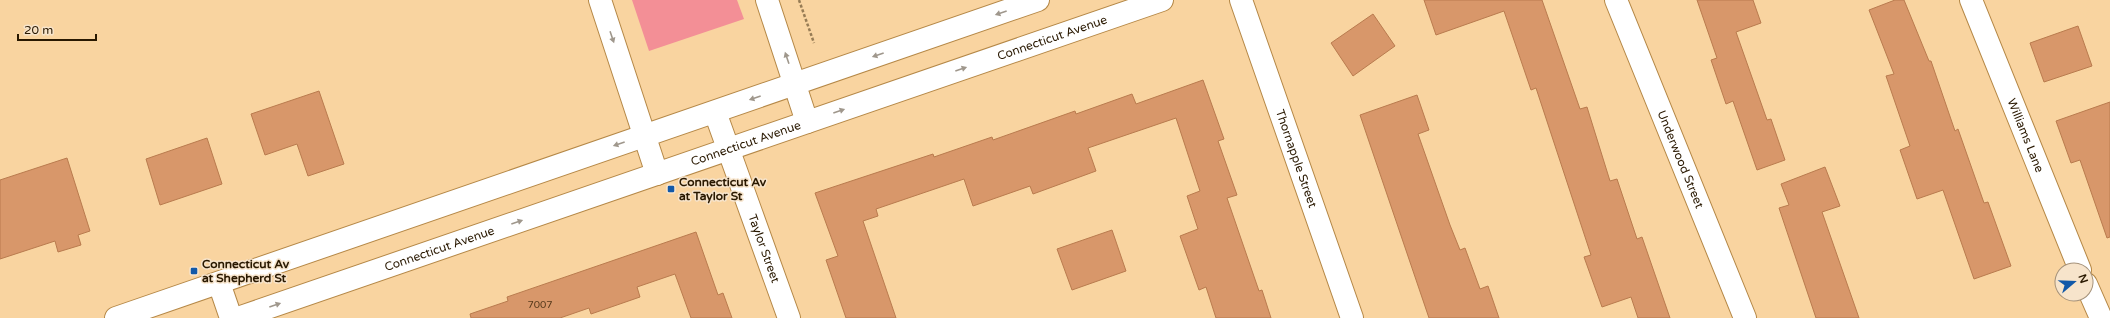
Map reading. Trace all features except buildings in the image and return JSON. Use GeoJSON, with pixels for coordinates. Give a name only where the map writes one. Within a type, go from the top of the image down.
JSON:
{"type":"FeatureCollection","features":[{"type":"Feature","properties":{"kind":"main road"},"geometry":{"type":"LineString","coordinates":[[600,0],[657,174]]}},
{"type":"Feature","properties":{"kind":"main road"},"geometry":{"type":"LineString","coordinates":[[767,0],[796,84],[807,122]]}},
{"type":"Feature","properties":{"kind":"main road"},"geometry":{"type":"LineString","coordinates":[[116,318],[1038,0]]}},
{"type":"Feature","properties":{"kind":"main road","name":"Connecticut Avenue"},"geometry":{"type":"LineString","coordinates":[[238,318],[1162,0]]}},
{"type":"Feature","properties":{"kind":"main road","name":"Thornapple Street"},"geometry":{"type":"LineString","coordinates":[[1241,0],[1352,318]]}},
{"type":"Feature","properties":{"kind":"main road","name":"Underwood Street"},"geometry":{"type":"LineString","coordinates":[[1616,0],[1745,318]]}},
{"type":"Feature","properties":{"kind":"main road","name":"Williams Lane"},"geometry":{"type":"LineString","coordinates":[[1971,0],[2077,262]]}},
{"type":"Feature","properties":{"kind":"main road","name":"Taylor Street"},"geometry":{"type":"LineString","coordinates":[[715,112],[789,318]]}},
{"type":"Feature","properties":{"kind":"main road"},"geometry":{"type":"LineString","coordinates":[[219,283],[231,318]]}},
{"type":"Feature","properties":{"kind":"main road"},"geometry":{"type":"LineString","coordinates":[[2094,302],[2101,318]]}},
{"type":"Feature","properties":{"kind":"path"},"geometry":{"type":"LineString","coordinates":[[799,0],[814,43]]}},
{"type":"Feature","properties":{"kind":"shaded area"},"geometry":{"type":"Polygon","coordinates":[[[632,0],[737,0],[744,19],[649,51],[632,0]]]}},
{"type":"Feature","properties":{"kind":"place","name":"Connecticut Av at Taylor St"},"geometry":{"type":"Point","coordinates":[671,189]}},
{"type":"Feature","properties":{"kind":"place","name":"Connecticut Av at Shepherd St"},"geometry":{"type":"Point","coordinates":[194,271]}}]}
